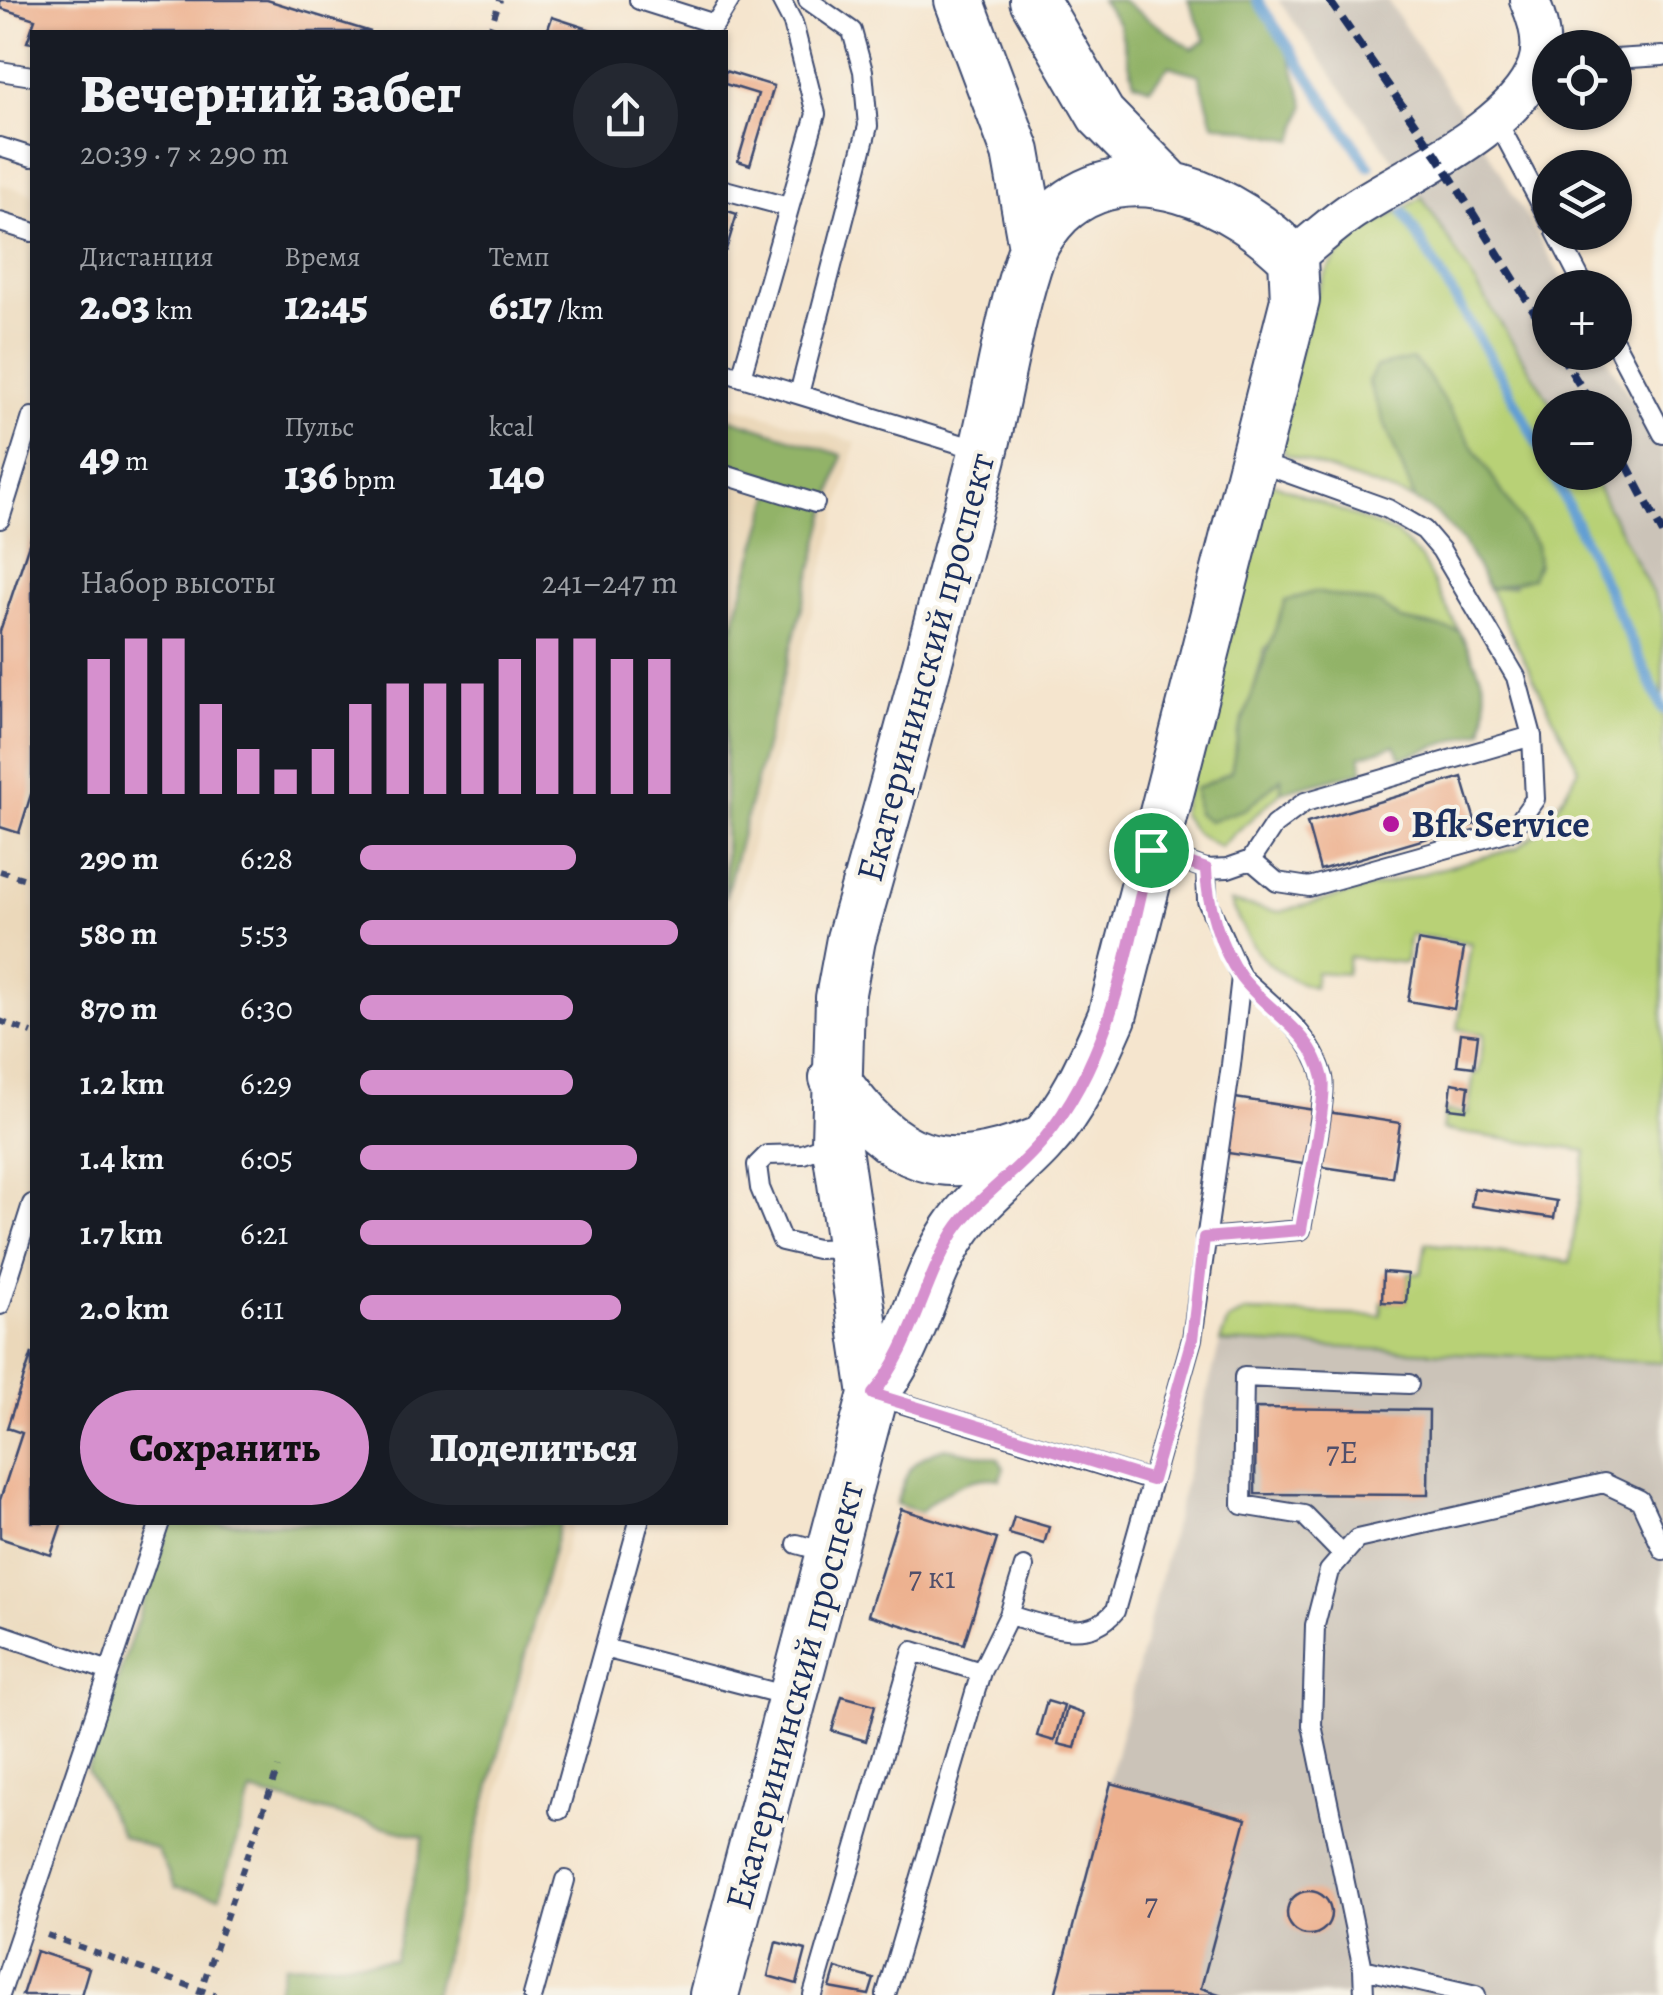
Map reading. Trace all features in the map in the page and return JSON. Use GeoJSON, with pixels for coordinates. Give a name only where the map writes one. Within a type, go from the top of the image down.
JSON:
{"type":"FeatureCollection","features":[{"type":"Feature","properties":{"kind":"street"},"geometry":{"type":"LineString","coordinates":[[958,0],[1016,152],[1033,247]]}},
{"type":"Feature","properties":{"kind":"street"},"geometry":{"type":"LineString","coordinates":[[1034,0],[1100,115],[1171,186]]}},
{"type":"Feature","properties":{"kind":"street"},"geometry":{"type":"LineString","coordinates":[[1528,0],[1539,30]]}},
{"type":"Feature","properties":{"kind":"street"},"geometry":{"type":"LineString","coordinates":[[1293,258],[1350,212],[1496,119],[1532,81]]}},
{"type":"Feature","properties":{"kind":"street","name":"Екатерининский проспект"},"geometry":{"type":"LineString","coordinates":[[714,1995],[793,1697],[814,1549],[873,1394],[892,1372],[926,1286],[956,1230],[1044,1140],[1094,1059],[1112,1017],[1151,850],[1295,300],[1293,258],[1266,230],[1244,216],[1171,186],[1130,182],[1091,192],[1057,214],[1033,247],[983,452],[887,787],[840,998],[834,1078],[836,1142],[873,1394]]}},
{"type":"Feature","properties":{"kind":"street"},"geometry":{"type":"LineString","coordinates":[[834,1078],[859,1114],[900,1148],[944,1163],[992,1160],[1044,1140]]}},
{"type":"Feature","properties":{"kind":"lane"},"geometry":{"type":"LineString","coordinates":[[639,0],[715,24],[730,0]]}},
{"type":"Feature","properties":{"kind":"lane"},"geometry":{"type":"LineString","coordinates":[[780,0],[792,23],[816,114],[733,374],[983,452]]}},
{"type":"Feature","properties":{"kind":"lane"},"geometry":{"type":"LineString","coordinates":[[799,394],[868,126],[863,70],[852,31],[808,0]]}},
{"type":"Feature","properties":{"kind":"lane"},"geometry":{"type":"LineString","coordinates":[[1632,58],[1663,56]]}},
{"type":"Feature","properties":{"kind":"lane"},"geometry":{"type":"LineString","coordinates":[[0,71],[30,76]]}},
{"type":"Feature","properties":{"kind":"lane"},"geometry":{"type":"LineString","coordinates":[[1496,119],[1532,187]]}},
{"type":"Feature","properties":{"kind":"lane"},"geometry":{"type":"LineString","coordinates":[[0,147],[30,156]]}},
{"type":"Feature","properties":{"kind":"lane"},"geometry":{"type":"LineString","coordinates":[[728,191],[788,207]]}},
{"type":"Feature","properties":{"kind":"lane"},"geometry":{"type":"LineString","coordinates":[[0,222],[30,231]]}},
{"type":"Feature","properties":{"kind":"lane"},"geometry":{"type":"LineString","coordinates":[[1629,370],[1663,434]]}},
{"type":"Feature","properties":{"kind":"lane"},"geometry":{"type":"LineString","coordinates":[[0,519],[30,423]]}},
{"type":"Feature","properties":{"kind":"lane"},"geometry":{"type":"LineString","coordinates":[[1251,860],[1277,882],[1309,887],[1512,830],[1535,799],[1532,736],[1516,677],[1441,550],[1424,530],[1388,508],[1252,460]]}},
{"type":"Feature","properties":{"kind":"lane"},"geometry":{"type":"LineString","coordinates":[[728,476],[814,503]]}},
{"type":"Feature","properties":{"kind":"lane"},"geometry":{"type":"LineString","coordinates":[[1151,850],[1206,869],[1228,868],[1251,860],[1274,825],[1305,802],[1532,736]]}},
{"type":"Feature","properties":{"kind":"lane"},"geometry":{"type":"LineString","coordinates":[[1204,1238],[1301,1230],[1324,1080],[1311,1048],[1292,1023],[1241,977],[1207,901],[1206,869]]}},
{"type":"Feature","properties":{"kind":"lane"},"geometry":{"type":"LineString","coordinates":[[1010,1615],[1086,1632],[1102,1627],[1116,1611],[1192,1339],[1241,977]]}},
{"type":"Feature","properties":{"kind":"lane"},"geometry":{"type":"LineString","coordinates":[[836,1142],[803,1154],[767,1156],[757,1165],[760,1188],[782,1241],[817,1249],[852,1248]]}},
{"type":"Feature","properties":{"kind":"lane"},"geometry":{"type":"LineString","coordinates":[[0,1306],[30,1210]]}},
{"type":"Feature","properties":{"kind":"lane"},"geometry":{"type":"LineString","coordinates":[[1343,1556],[1304,1515],[1242,1505],[1244,1377],[1409,1384]]}},
{"type":"Feature","properties":{"kind":"lane"},"geometry":{"type":"LineString","coordinates":[[873,1394],[1152,1480]]}},
{"type":"Feature","properties":{"kind":"lane"},"geometry":{"type":"LineString","coordinates":[[1364,1995],[1363,1969],[1312,1726],[1316,1625],[1329,1571],[1357,1539],[1604,1483],[1640,1500],[1663,1550]]}},
{"type":"Feature","properties":{"kind":"lane"},"geometry":{"type":"LineString","coordinates":[[0,1995],[159,1525]]}},
{"type":"Feature","properties":{"kind":"lane"},"geometry":{"type":"LineString","coordinates":[[559,1810],[638,1525]]}},
{"type":"Feature","properties":{"kind":"lane"},"geometry":{"type":"LineString","coordinates":[[886,1995],[981,1672],[1010,1615],[1024,1566]]}},
{"type":"Feature","properties":{"kind":"lane"},"geometry":{"type":"LineString","coordinates":[[0,1634],[109,1671]]}},
{"type":"Feature","properties":{"kind":"lane"},"geometry":{"type":"LineString","coordinates":[[604,1648],[793,1697]]}},
{"type":"Feature","properties":{"kind":"lane"},"geometry":{"type":"LineString","coordinates":[[812,1995],[913,1651],[981,1672]]}},
{"type":"Feature","properties":{"kind":"lane"},"geometry":{"type":"LineString","coordinates":[[534,1995],[565,1880]]}},
{"type":"Feature","properties":{"kind":"lane"},"geometry":{"type":"LineString","coordinates":[[1363,1969],[1476,1995]]}},
{"type":"Feature","properties":{"kind":"path"},"geometry":{"type":"LineString","coordinates":[[490,30],[500,0]]}},
{"type":"Feature","properties":{"kind":"path"},"geometry":{"type":"LineString","coordinates":[[0,871],[30,881]]}},
{"type":"Feature","properties":{"kind":"path"},"geometry":{"type":"LineString","coordinates":[[0,1021],[30,1031]]}},
{"type":"Feature","properties":{"kind":"path"},"geometry":{"type":"LineString","coordinates":[[200,1993],[278,1768]]}},
{"type":"Feature","properties":{"kind":"path"},"geometry":{"type":"LineString","coordinates":[[22,1926],[200,1993],[215,1995]]}},
{"type":"Feature","properties":{"kind":"shaded area"},"geometry":{"type":"Polygon","coordinates":[[[1278,0],[1387,0],[1487,150],[1532,227],[1532,250],[1545,250],[1557,270],[1532,270],[1532,370],[1614,370],[1626,390],[1543,390],[1462,256],[1278,0]]]}},
{"type":"Feature","properties":{"kind":"shaded area"},"geometry":{"type":"Polygon","coordinates":[[[0,184],[30,192],[30,1525],[571,1525],[445,1995],[0,1995],[0,184]]]}},
{"type":"Feature","properties":{"kind":"shaded area"},"geometry":{"type":"Polygon","coordinates":[[[1632,401],[1663,454],[1663,614],[1599,490],[1632,490],[1632,401]]]}},
{"type":"Feature","properties":{"kind":"shaded area"},"geometry":{"type":"Polygon","coordinates":[[[728,404],[856,442],[728,937],[728,404]]]}},
{"type":"Feature","properties":{"kind":"shaded area"},"geometry":{"type":"Polygon","coordinates":[[[1220,1342],[1663,1363],[1663,1995],[1055,1995],[1220,1342]]]}},
{"type":"Feature","properties":{"kind":"green space"},"geometry":{"type":"Polygon","coordinates":[[[1101,0],[1121,0],[1192,49],[1206,40],[1188,0],[1257,0],[1282,32],[1305,105],[1294,140],[1213,123],[1199,75],[1169,66],[1150,88],[1134,82],[1119,24],[1101,0]]]}},
{"type":"Feature","properties":{"kind":"green space"},"geometry":{"type":"Polygon","coordinates":[[[1422,197],[1542,390],[1532,390],[1532,490],[1599,490],[1663,614],[1663,1363],[1220,1342],[1228,1321],[1246,1312],[1381,1316],[1382,1302],[1406,1302],[1408,1274],[1421,1273],[1426,1243],[1570,1262],[1586,1151],[1442,1130],[1445,1111],[1468,1114],[1474,1073],[1479,1073],[1484,1034],[1458,1029],[1471,943],[1410,935],[1405,963],[1349,957],[1346,974],[1316,972],[1314,987],[1283,975],[1261,956],[1230,902],[1280,912],[1517,848],[1546,826],[1579,769],[1489,589],[1514,586],[1536,545],[1499,490],[1369,382],[1415,500],[1287,455],[1278,442],[1309,312],[1319,287],[1331,265],[1362,233],[1422,197]]]}},
{"type":"Feature","properties":{"kind":"green space"},"geometry":{"type":"Polygon","coordinates":[[[1412,359],[1426,373],[1536,545],[1538,563],[1532,578],[1489,589],[1463,542],[1438,515],[1415,500],[1368,382],[1376,367],[1412,359]]]}},
{"type":"Feature","properties":{"kind":"green space"},"geometry":{"type":"Polygon","coordinates":[[[728,418],[842,455],[728,887],[728,642],[776,479],[728,462],[728,418]]]}},
{"type":"Feature","properties":{"kind":"green space"},"geometry":{"type":"Polygon","coordinates":[[[1265,480],[1396,533],[1422,560],[1459,631],[1401,620],[1380,604],[1265,648],[1231,773],[1195,789],[1282,777],[1281,792],[1220,847],[1194,832],[1181,813],[1265,480]]]}},
{"type":"Feature","properties":{"kind":"green space"},"geometry":{"type":"Polygon","coordinates":[[[1314,592],[1380,604],[1401,620],[1459,631],[1485,690],[1483,731],[1401,758],[1395,745],[1360,756],[1364,771],[1281,792],[1281,778],[1246,809],[1209,821],[1197,813],[1195,789],[1231,772],[1238,734],[1285,601],[1314,592]]]}},
{"type":"Feature","properties":{"kind":"green space"},"geometry":{"type":"Polygon","coordinates":[[[945,1448],[998,1458],[1004,1468],[1000,1479],[979,1479],[957,1486],[921,1512],[896,1504],[911,1467],[945,1448]]]}},
{"type":"Feature","properties":{"kind":"green space"},"geometry":{"type":"Polygon","coordinates":[[[169,1525],[559,1525],[434,1995],[276,1995],[284,1965],[394,1960],[424,1837],[251,1792],[220,1896],[175,1887],[157,1850],[122,1836],[87,1770],[169,1525]]]}},
{"type":"Feature","properties":{"kind":"building"},"geometry":{"type":"Polygon","coordinates":[[[0,0],[267,0],[364,30],[31,30],[35,19],[0,8],[0,0]]]}},
{"type":"Feature","properties":{"kind":"building"},"geometry":{"type":"Polygon","coordinates":[[[552,17],[592,30],[548,30],[552,17]]]}},
{"type":"Feature","properties":{"kind":"building"},"geometry":{"type":"Polygon","coordinates":[[[728,72],[774,86],[750,165],[738,161],[758,94],[728,85],[728,72]]]}},
{"type":"Feature","properties":{"kind":"building"},"geometry":{"type":"Polygon","coordinates":[[[728,211],[737,214],[728,243],[728,211]]]}},
{"type":"Feature","properties":{"kind":"building"},"geometry":{"type":"Polygon","coordinates":[[[30,541],[30,797],[19,833],[0,827],[0,631],[30,541]]]}},
{"type":"Feature","properties":{"kind":"building","name":"Bfk Service"},"geometry":{"type":"Polygon","coordinates":[[[1462,777],[1476,824],[1320,870],[1307,823],[1462,777]]]}},
{"type":"Feature","properties":{"kind":"building"},"geometry":{"type":"Polygon","coordinates":[[[1418,941],[1464,949],[1454,1009],[1408,1001],[1418,941]]]}},
{"type":"Feature","properties":{"kind":"building"},"geometry":{"type":"Polygon","coordinates":[[[1461,1033],[1478,1035],[1474,1067],[1457,1065],[1461,1033]]]}},
{"type":"Feature","properties":{"kind":"building"},"geometry":{"type":"Polygon","coordinates":[[[1452,1083],[1469,1086],[1466,1110],[1449,1108],[1452,1083]]]}},
{"type":"Feature","properties":{"kind":"building"},"geometry":{"type":"Polygon","coordinates":[[[1235,1098],[1400,1123],[1392,1177],[1228,1153],[1235,1098]]]}},
{"type":"Feature","properties":{"kind":"building"},"geometry":{"type":"Polygon","coordinates":[[[1474,1188],[1557,1201],[1554,1218],[1471,1206],[1474,1188]]]}},
{"type":"Feature","properties":{"kind":"building"},"geometry":{"type":"Polygon","coordinates":[[[1383,1272],[1408,1274],[1406,1303],[1382,1302],[1383,1272]]]}},
{"type":"Feature","properties":{"kind":"building"},"geometry":{"type":"Polygon","coordinates":[[[30,1359],[30,1525],[61,1525],[51,1555],[0,1538],[0,1500],[22,1433],[7,1428],[30,1359]]]}},
{"type":"Feature","properties":{"kind":"building"},"geometry":{"type":"Polygon","coordinates":[[[1256,1408],[1429,1410],[1428,1495],[1255,1494],[1256,1408]]]}},
{"type":"Feature","properties":{"kind":"building"},"geometry":{"type":"Polygon","coordinates":[[[901,1509],[997,1539],[964,1644],[868,1615],[901,1509]]]}},
{"type":"Feature","properties":{"kind":"building"},"geometry":{"type":"Polygon","coordinates":[[[1014,1517],[1049,1527],[1044,1544],[1009,1534],[1014,1517]]]}},
{"type":"Feature","properties":{"kind":"building"},"geometry":{"type":"Polygon","coordinates":[[[842,1696],[875,1705],[866,1741],[832,1731],[842,1696]]]}},
{"type":"Feature","properties":{"kind":"building"},"geometry":{"type":"Polygon","coordinates":[[[1047,1701],[1064,1706],[1054,1741],[1037,1736],[1047,1701]]]}},
{"type":"Feature","properties":{"kind":"building"},"geometry":{"type":"Polygon","coordinates":[[[1067,1708],[1084,1714],[1075,1748],[1058,1744],[1067,1708]]]}},
{"type":"Feature","properties":{"kind":"building"},"geometry":{"type":"Polygon","coordinates":[[[1111,1783],[1246,1819],[1201,1988],[1222,1995],[1055,1995],[1111,1783]]]}},
{"type":"Feature","properties":{"kind":"building"},"geometry":{"type":"Polygon","coordinates":[[[1309,1891],[1325,1897],[1331,1913],[1325,1929],[1309,1935],[1293,1929],[1287,1913],[1293,1897],[1309,1891]]]}},
{"type":"Feature","properties":{"kind":"building"},"geometry":{"type":"Polygon","coordinates":[[[776,1942],[806,1950],[797,1984],[768,1976],[776,1942]]]}},
{"type":"Feature","properties":{"kind":"building"},"geometry":{"type":"Polygon","coordinates":[[[36,1951],[89,1968],[81,1995],[22,1995],[36,1951]]]}},
{"type":"Feature","properties":{"kind":"building"},"geometry":{"type":"Polygon","coordinates":[[[836,1968],[874,1979],[869,1995],[830,1988],[836,1968]]]}},
{"type":"Feature","properties":{"kind":"waterway"},"geometry":{"type":"LineString","coordinates":[[1257,0],[1369,166]]}},
{"type":"Feature","properties":{"kind":"waterway"},"geometry":{"type":"LineString","coordinates":[[1404,213],[1532,434]]}},
{"type":"Feature","properties":{"kind":"waterway"},"geometry":{"type":"LineString","coordinates":[[1560,490],[1663,709]]}},
{"type":"Feature","properties":{"kind":"railway"},"geometry":{"type":"LineString","coordinates":[[1329,0],[1438,157],[1532,308]]}},
{"type":"Feature","properties":{"kind":"railway"},"geometry":{"type":"LineString","coordinates":[[1570,370],[1583,390]]}},
{"type":"Feature","properties":{"kind":"railway"},"geometry":{"type":"LineString","coordinates":[[1632,475],[1663,534]]}},
{"type":"Feature","properties":{"kind":"place","name":"Bfk Service"},"geometry":{"type":"Point","coordinates":[1391,824]}},
{"type":"Feature","properties":{"kind":"route"},"geometry":{"type":"LineString","coordinates":[[1151,850],[1206,869],[1207,901],[1241,977],[1292,1023],[1311,1048],[1324,1080],[1301,1230],[1204,1238],[1192,1339],[1152,1480],[873,1394],[892,1372],[926,1286],[956,1230],[1044,1140],[1094,1059],[1112,1017],[1151,850]]}}]}
